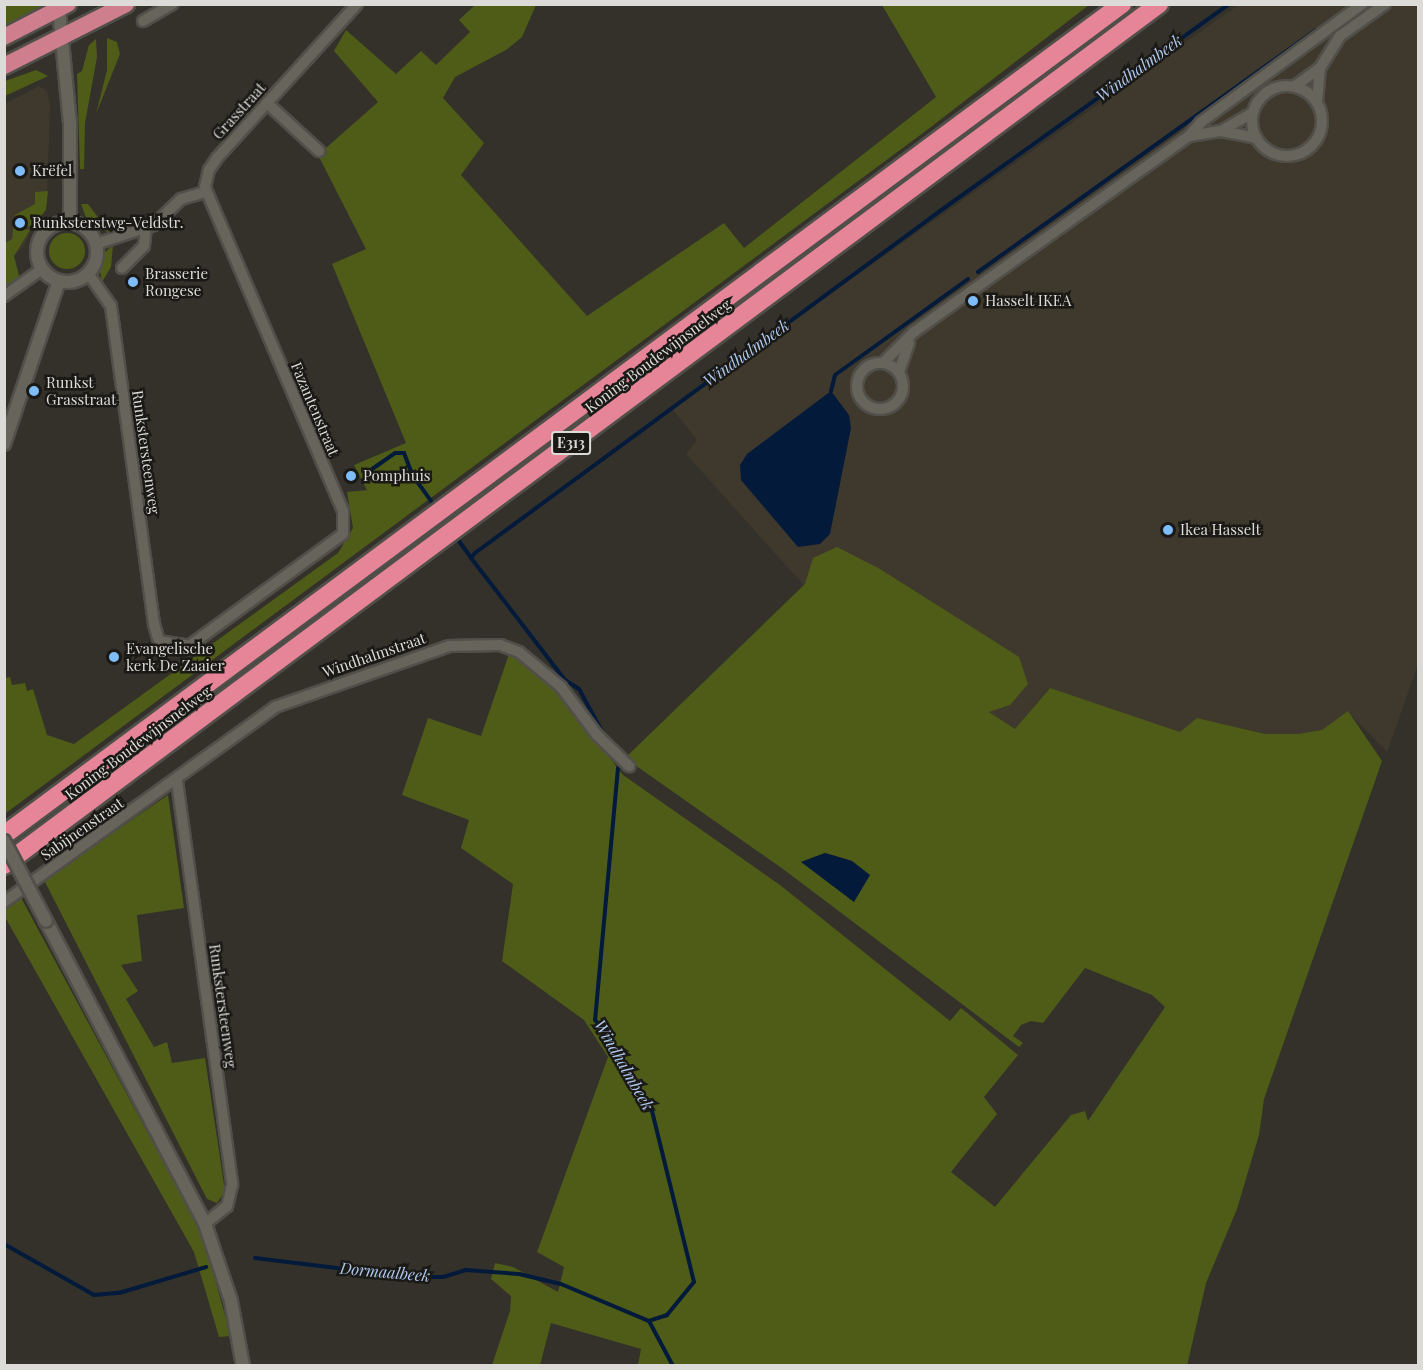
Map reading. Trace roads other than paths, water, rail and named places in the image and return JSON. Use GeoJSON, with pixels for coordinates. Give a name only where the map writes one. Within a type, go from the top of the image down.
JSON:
{"type":"FeatureCollection","features":[{"type":"Feature","properties":{"kind":"highway"},"geometry":{"type":"LineString","coordinates":[[4,66],[126,4]]}},
{"type":"Feature","properties":{"kind":"highway","name":"Koning Boudewijnsnelweg"},"geometry":{"type":"LineString","coordinates":[[4,836],[1122,4]]}},
{"type":"Feature","properties":{"kind":"highway","name":"Koning Boudewijnsnelweg"},"geometry":{"type":"LineString","coordinates":[[4,865],[1160,4]]}},
{"type":"Feature","properties":{"kind":"highway"},"geometry":{"type":"LineString","coordinates":[[4,37],[62,6]]}},
{"type":"Feature","properties":{"kind":"street"},"geometry":{"type":"LineString","coordinates":[[143,21],[173,4]]}},
{"type":"Feature","properties":{"kind":"street","name":"Grasstraat"},"geometry":{"type":"LineString","coordinates":[[206,192],[213,163],[357,4]]}},
{"type":"Feature","properties":{"kind":"street"},"geometry":{"type":"LineString","coordinates":[[914,332],[899,372],[903,388],[896,402],[880,409],[865,404],[857,391],[858,376],[869,365],[884,362],[914,332],[1189,136],[1201,122],[1362,4]]}},
{"type":"Feature","properties":{"kind":"street"},"geometry":{"type":"LineString","coordinates":[[1221,131],[1252,113],[1263,94],[1273,88],[1295,86],[1320,68],[1340,36],[1384,4]]}},
{"type":"Feature","properties":{"kind":"street"},"geometry":{"type":"LineString","coordinates":[[62,6],[70,123],[70,222]]}},
{"type":"Feature","properties":{"kind":"street"},"geometry":{"type":"LineString","coordinates":[[1189,136],[1221,131],[1256,138],[1271,153],[1292,156],[1303,153],[1318,139],[1321,129],[1317,102],[1320,68]]}},
{"type":"Feature","properties":{"kind":"street"},"geometry":{"type":"LineString","coordinates":[[1295,86],[1317,102]]}},
{"type":"Feature","properties":{"kind":"street"},"geometry":{"type":"LineString","coordinates":[[267,103],[319,152]]}},
{"type":"Feature","properties":{"kind":"street"},"geometry":{"type":"LineString","coordinates":[[1252,113],[1256,138]]}},
{"type":"Feature","properties":{"kind":"street"},"geometry":{"type":"LineString","coordinates":[[96,244],[146,228],[181,199],[206,192]]}},
{"type":"Feature","properties":{"kind":"street","name":"Fazantenstraat"},"geometry":{"type":"LineString","coordinates":[[159,641],[174,646],[202,640],[343,534],[344,511],[206,192]]}},
{"type":"Feature","properties":{"kind":"street"},"geometry":{"type":"LineString","coordinates":[[70,222],[86,228],[96,244],[96,258],[88,273],[74,281],[58,280],[42,268],[37,255],[42,234],[57,224],[70,222]]}},
{"type":"Feature","properties":{"kind":"street"},"geometry":{"type":"LineString","coordinates":[[122,268],[144,246],[146,228]]}},
{"type":"Feature","properties":{"kind":"street"},"geometry":{"type":"LineString","coordinates":[[4,296],[42,268]]}},
{"type":"Feature","properties":{"kind":"street","name":"Runkstersteenweg"},"geometry":{"type":"LineString","coordinates":[[88,273],[111,306],[159,641]]}},
{"type":"Feature","properties":{"kind":"street"},"geometry":{"type":"LineString","coordinates":[[4,444],[58,280]]}},
{"type":"Feature","properties":{"kind":"street"},"geometry":{"type":"LineString","coordinates":[[884,362],[899,372]]}},
{"type":"Feature","properties":{"kind":"street","name":"Windhalmstraat"},"geometry":{"type":"LineString","coordinates":[[177,781],[221,743],[287,701],[426,651],[476,644],[500,645],[534,662],[561,687],[597,735],[629,766]]}},
{"type":"Feature","properties":{"kind":"street","name":"Runkstersteenweg"},"geometry":{"type":"LineString","coordinates":[[177,781],[232,1185],[227,1206],[205,1224]]}},
{"type":"Feature","properties":{"kind":"street","name":"Sabijnenstraat"},"geometry":{"type":"LineString","coordinates":[[4,903],[177,781]]}},
{"type":"Feature","properties":{"kind":"street"},"geometry":{"type":"LineString","coordinates":[[4,842],[205,1224],[228,1291],[243,1365]]}},
{"type":"Feature","properties":{"kind":"water"},"geometry":{"type":"Polygon","coordinates":[[[831,391],[849,415],[851,428],[830,534],[820,544],[798,547],[741,480],[740,465],[747,454],[831,391]]]}},
{"type":"Feature","properties":{"kind":"water"},"geometry":{"type":"Polygon","coordinates":[[[825,853],[852,861],[870,875],[854,902],[801,862],[825,853]]]}},
{"type":"Feature","properties":{"kind":"waterway","name":"Windhalmbeek"},"geometry":{"type":"LineString","coordinates":[[604,735],[579,689],[565,680],[471,558],[475,553],[940,211],[1229,4]]}},
{"type":"Feature","properties":{"kind":"waterway"},"geometry":{"type":"LineString","coordinates":[[978,272],[1316,30]]}},
{"type":"Feature","properties":{"kind":"waterway"},"geometry":{"type":"LineString","coordinates":[[831,391],[835,375],[968,279]]}},
{"type":"Feature","properties":{"kind":"waterway"},"geometry":{"type":"LineString","coordinates":[[365,474],[395,453],[404,453],[413,476],[436,508]]}},
{"type":"Feature","properties":{"kind":"waterway"},"geometry":{"type":"LineString","coordinates":[[456,537],[471,558]]}},
{"type":"Feature","properties":{"kind":"waterway","name":"Windhalmbeek"},"geometry":{"type":"LineString","coordinates":[[618,768],[595,1020],[611,1040],[623,1067],[652,1111],[694,1282],[667,1315],[649,1321],[673,1366]]}},
{"type":"Feature","properties":{"kind":"waterway","name":"Dormaalbeek"},"geometry":{"type":"LineString","coordinates":[[4,1244],[94,1295],[119,1293],[206,1267]]}},
{"type":"Feature","properties":{"kind":"waterway","name":"Dormaalbeek"},"geometry":{"type":"LineString","coordinates":[[255,1258],[409,1277],[443,1277],[466,1270],[519,1274],[561,1284],[649,1321]]}},
{"type":"Feature","properties":{"kind":"place","name":"Krëfel"},"geometry":{"type":"Point","coordinates":[20,171]}},
{"type":"Feature","properties":{"kind":"place","name":"Runksterstwg-Veldstr."},"geometry":{"type":"Point","coordinates":[20,223]}},
{"type":"Feature","properties":{"kind":"place","name":"Brasserie Rongese"},"geometry":{"type":"Point","coordinates":[133,282]}},
{"type":"Feature","properties":{"kind":"place","name":"Hasselt IKEA"},"geometry":{"type":"Point","coordinates":[973,301]}},
{"type":"Feature","properties":{"kind":"place","name":"Runkst Grasstraat"},"geometry":{"type":"Point","coordinates":[34,391]}},
{"type":"Feature","properties":{"kind":"place","name":"Pomphuis"},"geometry":{"type":"Point","coordinates":[351,476]}},
{"type":"Feature","properties":{"kind":"place","name":"Ikea Hasselt"},"geometry":{"type":"Point","coordinates":[1168,530]}},
{"type":"Feature","properties":{"kind":"place","name":"Evangelische kerk De Zaaier"},"geometry":{"type":"Point","coordinates":[114,657]}}]}
